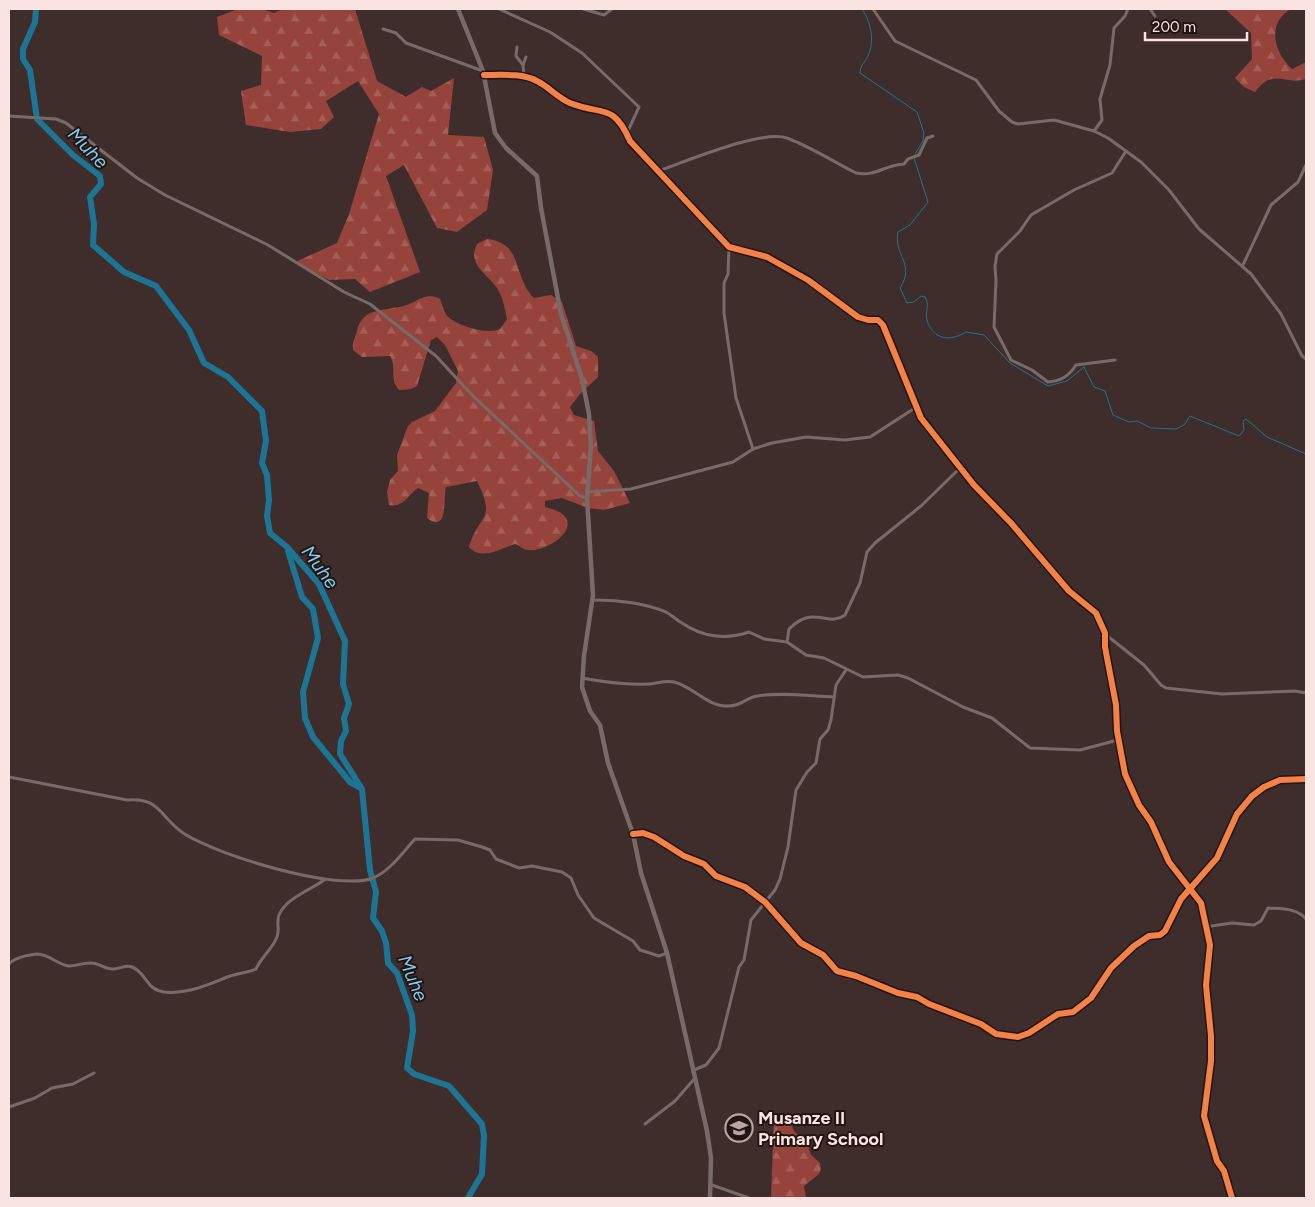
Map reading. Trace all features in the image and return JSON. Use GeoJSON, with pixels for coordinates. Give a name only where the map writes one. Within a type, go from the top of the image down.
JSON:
{"type":"FeatureCollection","features":[{"type":"Feature","properties":{"kind":"main road"},"geometry":{"type":"LineString","coordinates":[[458,9],[484,73],[489,111],[495,133],[506,148],[537,176],[541,208],[561,314],[582,379],[589,414],[591,446],[587,498],[593,600],[582,678],[584,698],[600,725],[608,763],[633,834],[641,873],[668,953],[707,1131],[712,1185],[710,1198]]}},
{"type":"Feature","properties":{"kind":"street"},"geometry":{"type":"LineString","coordinates":[[499,9],[561,39],[582,53],[621,92],[638,103],[639,107],[627,133]]}},
{"type":"Feature","properties":{"kind":"street"},"geometry":{"type":"LineString","coordinates":[[583,9],[604,15],[612,9]]}},
{"type":"Feature","properties":{"kind":"street"},"geometry":{"type":"LineString","coordinates":[[874,9],[895,41],[976,80],[999,111],[1012,122],[1018,124],[1054,120],[1094,131],[1141,162],[1169,190],[1199,229],[1243,265],[1281,314],[1302,356],[1306,359]]}},
{"type":"Feature","properties":{"kind":"street"},"geometry":{"type":"LineString","coordinates":[[1094,131],[1102,120],[1100,95],[1110,65],[1114,28],[1125,16],[1128,9]]}},
{"type":"Feature","properties":{"kind":"street"},"geometry":{"type":"LineString","coordinates":[[1150,9],[1155,16]]}},
{"type":"Feature","properties":{"kind":"street"},"geometry":{"type":"LineString","coordinates":[[383,29],[396,33],[406,43],[484,73],[524,77],[537,81],[571,103],[611,113],[627,133],[630,141],[729,247],[761,254],[808,280],[858,317],[878,320],[883,325],[915,408],[974,486],[1011,523],[1069,591],[1096,613],[1105,633],[1125,652],[1144,666],[1161,685],[1166,688],[1222,694],[1295,691],[1306,694]]}},
{"type":"Feature","properties":{"kind":"street"},"geometry":{"type":"LineString","coordinates":[[517,47],[516,56],[523,65]]}},
{"type":"Feature","properties":{"kind":"street"},"geometry":{"type":"LineString","coordinates":[[524,77],[523,65],[526,57]]}},
{"type":"Feature","properties":{"kind":"street"},"geometry":{"type":"LineString","coordinates":[[9,116],[66,123],[137,178],[165,195],[268,245],[344,292],[370,304],[436,356],[473,396],[580,496],[587,498]]}},
{"type":"Feature","properties":{"kind":"street"},"geometry":{"type":"LineString","coordinates":[[658,171],[731,145],[773,136],[786,138],[856,173],[869,174],[876,173],[886,166],[904,164],[908,159],[919,155],[927,138],[933,136]]}},
{"type":"Feature","properties":{"kind":"street"},"geometry":{"type":"LineString","coordinates":[[1115,360],[1076,365],[1066,376],[1057,382],[1048,382],[1032,370],[1016,364],[1004,348],[994,327],[996,281],[994,266],[997,254],[1002,246],[1020,231],[1028,218],[1074,190],[1112,173],[1126,151]]}},
{"type":"Feature","properties":{"kind":"street"},"geometry":{"type":"LineString","coordinates":[[1243,265],[1271,205],[1298,182],[1306,165]]}},
{"type":"Feature","properties":{"kind":"street"},"geometry":{"type":"LineString","coordinates":[[729,247],[728,274],[724,283],[724,313],[736,398],[754,449]]}},
{"type":"Feature","properties":{"kind":"street"},"geometry":{"type":"LineString","coordinates":[[587,492],[631,489],[733,462],[754,449],[806,437],[845,440],[870,437],[915,408]]}},
{"type":"Feature","properties":{"kind":"street"},"geometry":{"type":"LineString","coordinates":[[787,642],[789,629],[806,618],[813,616],[834,620],[845,615],[860,583],[867,552],[961,467]]}},
{"type":"Feature","properties":{"kind":"street"},"geometry":{"type":"LineString","coordinates":[[593,600],[616,600],[646,606],[671,614],[683,625],[706,635],[736,636],[749,632],[764,639],[787,642],[806,655],[824,658],[863,677],[898,675],[908,678],[963,707],[992,718],[1030,748],[1080,750],[1118,740]]}},
{"type":"Feature","properties":{"kind":"street"},"geometry":{"type":"LineString","coordinates":[[1105,633],[1104,647],[1114,691],[1118,740],[1126,774],[1139,804],[1152,822],[1170,862],[1201,903],[1210,946],[1206,985],[1212,1036],[1204,1116],[1217,1161],[1224,1171],[1232,1198]]}},
{"type":"Feature","properties":{"kind":"street"},"geometry":{"type":"LineString","coordinates":[[694,1070],[706,1065],[719,1048],[739,967],[744,960],[751,920],[780,879],[788,847],[796,790],[806,772],[816,763],[820,739],[828,730],[836,685],[846,670]]}},
{"type":"Feature","properties":{"kind":"street"},"geometry":{"type":"LineString","coordinates":[[582,678],[648,684],[672,681],[686,686],[712,702],[724,706],[746,703],[754,696],[834,697]]}},
{"type":"Feature","properties":{"kind":"street"},"geometry":{"type":"LineString","coordinates":[[9,777],[127,800],[142,799],[152,802],[183,832],[232,855],[324,880],[373,878],[383,873],[415,840],[458,840],[473,844],[490,850],[496,859],[519,868],[532,866],[562,872],[571,878],[578,896],[594,918],[633,941],[640,950],[658,956],[668,953]]}},
{"type":"Feature","properties":{"kind":"street"},"geometry":{"type":"LineString","coordinates":[[633,834],[643,833],[654,837],[684,856],[704,864],[716,876],[745,887],[765,902],[801,942],[823,955],[837,971],[856,976],[898,993],[917,997],[929,1004],[981,1024],[996,1034],[1018,1037],[1029,1033],[1058,1014],[1073,1012],[1091,998],[1111,968],[1134,946],[1149,936],[1160,935],[1166,930],[1181,899],[1217,858],[1237,814],[1252,796],[1264,787],[1280,780],[1306,779]]}},
{"type":"Feature","properties":{"kind":"street"},"geometry":{"type":"LineString","coordinates":[[9,964],[12,961],[35,954],[43,955],[70,966],[94,963],[112,970],[125,965],[130,966],[140,973],[153,989],[165,992],[180,992],[207,985],[256,969],[260,960],[270,950],[277,938],[280,929],[278,918],[284,905],[324,880]]}},
{"type":"Feature","properties":{"kind":"street"},"geometry":{"type":"LineString","coordinates":[[1205,927],[1232,922],[1254,925],[1261,920],[1268,908],[1300,913],[1306,919]]}},
{"type":"Feature","properties":{"kind":"street"},"geometry":{"type":"LineString","coordinates":[[9,1107],[35,1098],[52,1088],[73,1084],[94,1073]]}},
{"type":"Feature","properties":{"kind":"street"},"geometry":{"type":"LineString","coordinates":[[645,1124],[675,1101],[696,1078]]}},
{"type":"Feature","properties":{"kind":"street"},"geometry":{"type":"LineString","coordinates":[[712,1185],[738,1196],[749,1198]]}},
{"type":"Feature","properties":{"kind":"green space"},"geometry":{"type":"Polygon","coordinates":[[[238,9],[262,9],[274,13],[283,9],[355,9],[377,81],[406,97],[422,87],[431,91],[454,78],[448,135],[484,137],[493,170],[487,210],[457,232],[437,228],[404,165],[386,176],[420,272],[370,292],[355,279],[329,280],[295,262],[337,243],[349,214],[379,114],[358,81],[326,101],[334,117],[321,129],[290,132],[246,125],[241,91],[261,85],[262,56],[219,35],[217,17],[238,9]]]}},
{"type":"Feature","properties":{"kind":"green space"},"geometry":{"type":"Polygon","coordinates":[[[1225,9],[1291,9],[1278,22],[1275,38],[1281,55],[1292,69],[1306,62],[1306,79],[1298,81],[1267,80],[1255,92],[1244,87],[1235,78],[1252,59],[1251,33],[1225,9]]]}},
{"type":"Feature","properties":{"kind":"green space"},"geometry":{"type":"Polygon","coordinates":[[[487,239],[499,242],[507,247],[516,262],[527,289],[534,298],[551,295],[562,302],[576,346],[591,351],[598,357],[598,377],[580,394],[570,407],[574,415],[594,421],[598,451],[614,471],[630,503],[604,510],[588,508],[562,498],[545,501],[545,507],[559,512],[566,519],[568,526],[557,540],[548,546],[538,549],[527,550],[515,544],[485,554],[474,551],[469,547],[486,511],[483,494],[477,481],[446,487],[444,512],[439,522],[434,522],[427,518],[429,493],[418,488],[402,503],[389,505],[387,492],[390,480],[398,471],[397,455],[408,426],[412,422],[435,411],[456,383],[458,371],[445,345],[437,337],[431,340],[417,386],[411,389],[399,390],[394,382],[393,364],[390,356],[362,357],[353,350],[353,347],[360,323],[369,314],[375,311],[404,306],[430,296],[440,299],[448,317],[459,324],[473,329],[488,331],[500,329],[507,319],[505,307],[497,288],[474,258],[477,244],[487,239]]]}},
{"type":"Feature","properties":{"kind":"green space"},"geometry":{"type":"Polygon","coordinates":[[[774,1117],[784,1117],[789,1120],[794,1131],[807,1143],[811,1155],[820,1163],[821,1169],[819,1174],[804,1186],[806,1198],[771,1198],[774,1117]]]}},
{"type":"Feature","properties":{"kind":"waterway","name":"Muhe"},"geometry":{"type":"LineString","coordinates":[[36,9],[35,22],[23,49],[23,59],[30,70],[37,119],[73,155],[100,176],[101,184],[90,197],[94,224],[93,245],[124,272],[156,286],[189,330],[204,363],[228,377],[262,411],[266,441],[262,463],[267,475],[269,500],[267,516],[270,533],[287,547],[319,584],[345,641],[343,684],[349,704],[344,718],[346,731],[341,741],[340,754],[362,789],[370,870],[376,892],[373,918],[382,931],[386,943],[388,963],[397,973],[412,1015],[413,1031],[407,1068],[414,1074],[449,1086],[482,1124],[484,1136],[482,1174],[468,1198]]}},
{"type":"Feature","properties":{"kind":"waterway"},"geometry":{"type":"LineString","coordinates":[[862,9],[868,20],[872,38],[870,50],[860,73],[917,112],[924,133],[923,141],[915,154]]}},
{"type":"Feature","properties":{"kind":"waterway"},"geometry":{"type":"LineString","coordinates":[[914,158],[928,202],[910,225],[898,232],[898,247],[906,272],[900,288],[907,303],[914,302],[921,296],[925,297],[927,320],[933,332],[948,338],[966,332],[984,335],[1010,363],[1048,386],[1067,381],[1084,367],[1094,387],[1105,391],[1113,415],[1129,422],[1137,421],[1151,428],[1176,429],[1184,425],[1190,416],[1239,436],[1244,430],[1243,421],[1246,419],[1267,437],[1306,454]]}},
{"type":"Feature","properties":{"kind":"waterway"},"geometry":{"type":"LineString","coordinates":[[288,551],[302,597],[313,609],[318,638],[303,692],[305,718],[313,737],[350,782],[361,788]]}},
{"type":"Feature","properties":{"kind":"cycle path"},"geometry":{"type":"LineString","coordinates":[[484,75],[511,75],[531,78],[570,103],[612,115],[618,120],[630,141],[729,247],[767,257],[808,280],[858,317],[878,320],[883,325],[921,418],[974,485],[1011,523],[1069,591],[1096,613],[1105,633],[1105,647],[1116,705],[1117,731],[1125,774],[1139,805],[1151,822],[1169,862],[1201,903],[1210,945],[1206,985],[1211,1036],[1211,1061],[1204,1116],[1217,1161],[1224,1171],[1232,1198]]}},
{"type":"Feature","properties":{"kind":"cycle path"},"geometry":{"type":"LineString","coordinates":[[633,834],[643,833],[654,837],[684,856],[704,864],[716,876],[745,887],[765,902],[801,943],[823,955],[837,971],[856,976],[898,993],[917,997],[929,1004],[981,1024],[996,1034],[1018,1037],[1029,1033],[1058,1014],[1073,1012],[1091,998],[1111,968],[1134,946],[1149,936],[1160,935],[1165,931],[1181,899],[1217,858],[1237,814],[1252,796],[1264,787],[1280,780],[1306,779]]}},
{"type":"Feature","properties":{"kind":"place","name":"Musanze II Primary School"},"geometry":{"type":"Point","coordinates":[739,1128]}}]}
